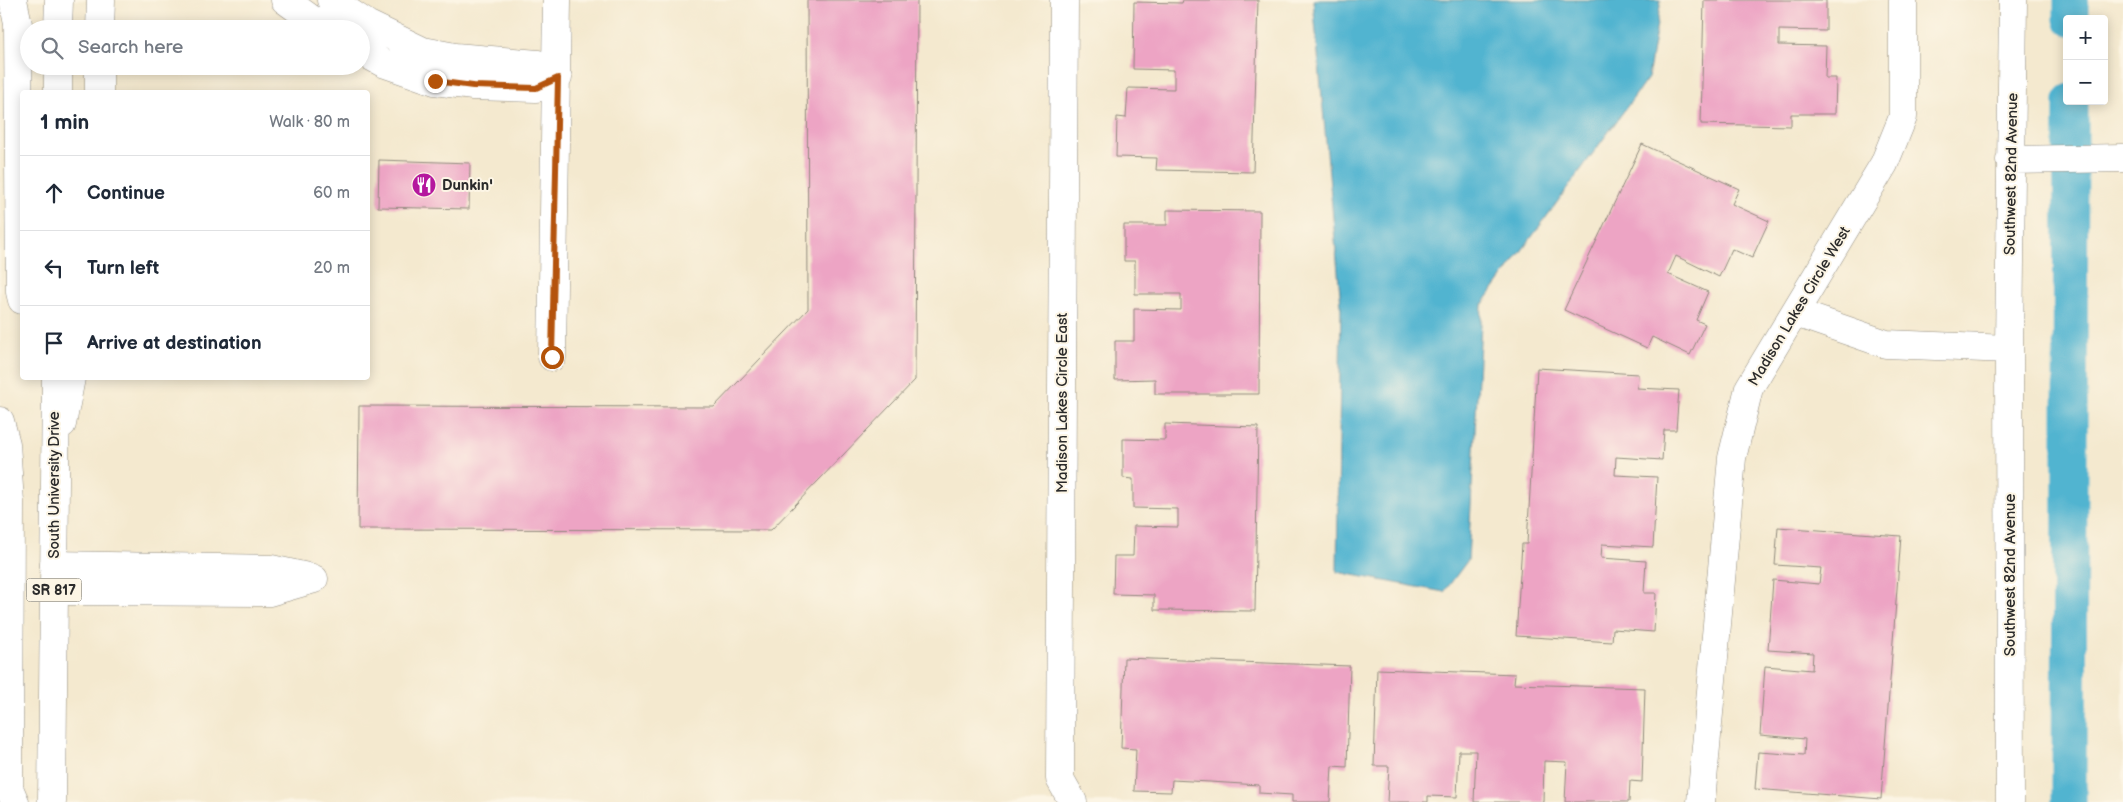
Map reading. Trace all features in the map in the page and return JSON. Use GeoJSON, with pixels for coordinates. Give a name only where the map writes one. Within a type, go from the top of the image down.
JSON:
{"type":"FeatureCollection","features":[{"type":"Feature","properties":{"kind":"street"},"geometry":{"type":"LineString","coordinates":[[13,0],[18,24],[20,292]]}},
{"type":"Feature","properties":{"kind":"street"},"geometry":{"type":"LineString","coordinates":[[58,0],[58,20]]}},
{"type":"Feature","properties":{"kind":"street"},"geometry":{"type":"LineString","coordinates":[[100,20],[101,0]]}},
{"type":"Feature","properties":{"kind":"street"},"geometry":{"type":"LineString","coordinates":[[285,0],[313,20]]}},
{"type":"Feature","properties":{"kind":"street"},"geometry":{"type":"LineString","coordinates":[[331,0],[362,20]]}},
{"type":"Feature","properties":{"kind":"street"},"geometry":{"type":"LineString","coordinates":[[552,357],[558,78],[557,0]]}},
{"type":"Feature","properties":{"kind":"street","name":"Madison Lakes Circle East"},"geometry":{"type":"LineString","coordinates":[[1064,0],[1060,779],[1073,802]]}},
{"type":"Feature","properties":{"kind":"street","name":"Madison Lakes Circle West"},"geometry":{"type":"LineString","coordinates":[[1701,802],[1732,458],[1749,388],[1796,313],[1884,164],[1903,117],[1903,0]]}},
{"type":"Feature","properties":{"kind":"street","name":"Southwest 82nd Avenue"},"geometry":{"type":"LineString","coordinates":[[2010,802],[2009,349],[2013,0]]}},
{"type":"Feature","properties":{"kind":"street"},"geometry":{"type":"LineString","coordinates":[[370,25],[423,51],[455,57],[538,64],[558,78]]}},
{"type":"Feature","properties":{"kind":"street"},"geometry":{"type":"LineString","coordinates":[[370,56],[383,63],[435,81],[473,86],[536,88],[558,78]]}},
{"type":"Feature","properties":{"kind":"street"},"geometry":{"type":"LineString","coordinates":[[58,75],[58,90]]}},
{"type":"Feature","properties":{"kind":"street"},"geometry":{"type":"LineString","coordinates":[[99,90],[100,75]]}},
{"type":"Feature","properties":{"kind":"street"},"geometry":{"type":"LineString","coordinates":[[2010,160],[2113,158]]}},
{"type":"Feature","properties":{"kind":"street"},"geometry":{"type":"LineString","coordinates":[[1796,313],[1886,344],[2009,349]]}},
{"type":"Feature","properties":{"kind":"street","name":"South University Drive"},"geometry":{"type":"LineString","coordinates":[[52,802],[55,460],[58,381]]}},
{"type":"Feature","properties":{"kind":"street"},"geometry":{"type":"LineString","coordinates":[[0,421],[6,444],[10,502],[9,788],[15,802]]}},
{"type":"Feature","properties":{"kind":"street"},"geometry":{"type":"LineString","coordinates":[[54,564],[271,569],[314,579],[269,592],[54,591]]}},
{"type":"Feature","properties":{"kind":"water"},"geometry":{"type":"Polygon","coordinates":[[[1313,0],[1661,0],[1648,78],[1482,305],[1468,560],[1444,592],[1337,572],[1341,305],[1313,0]]]}},
{"type":"Feature","properties":{"kind":"building"},"geometry":{"type":"Polygon","coordinates":[[[807,0],[917,0],[915,380],[771,530],[358,529],[359,406],[714,407],[808,309],[807,0]]]}},
{"type":"Feature","properties":{"kind":"building"},"geometry":{"type":"Polygon","coordinates":[[[1183,0],[1258,0],[1253,172],[1156,170],[1157,158],[1116,157],[1117,117],[1126,118],[1128,88],[1174,89],[1174,70],[1133,69],[1134,2],[1182,3],[1183,0]]]}},
{"type":"Feature","properties":{"kind":"building"},"geometry":{"type":"Polygon","coordinates":[[[1704,0],[1826,0],[1826,31],[1779,30],[1779,45],[1826,46],[1825,78],[1836,78],[1835,114],[1791,114],[1791,126],[1701,124],[1704,0]]]}},
{"type":"Feature","properties":{"kind":"building"},"geometry":{"type":"Polygon","coordinates":[[[1642,144],[1739,189],[1732,204],[1769,221],[1752,258],[1732,249],[1719,277],[1676,256],[1668,274],[1708,292],[1696,320],[1705,324],[1690,355],[1652,337],[1647,348],[1564,310],[1642,144]]]}},
{"type":"Feature","properties":{"kind":"building","name":"Dunkin'"},"geometry":{"type":"Polygon","coordinates":[[[379,160],[470,163],[469,209],[378,207],[379,160]]]}},
{"type":"Feature","properties":{"kind":"building"},"geometry":{"type":"Polygon","coordinates":[[[1167,210],[1260,211],[1259,394],[1155,394],[1155,379],[1115,380],[1115,341],[1134,341],[1134,309],[1181,310],[1181,294],[1135,294],[1135,261],[1124,261],[1124,225],[1167,225],[1167,210]]]}},
{"type":"Feature","properties":{"kind":"building"},"geometry":{"type":"Polygon","coordinates":[[[1537,368],[1638,374],[1637,388],[1679,390],[1676,430],[1664,430],[1662,460],[1616,457],[1615,475],[1657,477],[1653,547],[1602,544],[1601,558],[1646,561],[1644,593],[1656,593],[1654,632],[1613,629],[1612,642],[1516,636],[1522,544],[1527,544],[1537,368]]]}},
{"type":"Feature","properties":{"kind":"building"},"geometry":{"type":"Polygon","coordinates":[[[1165,424],[1258,427],[1255,611],[1154,610],[1154,595],[1113,594],[1114,556],[1133,556],[1134,526],[1178,527],[1178,509],[1133,508],[1133,479],[1123,478],[1123,439],[1165,440],[1165,424]]]}},
{"type":"Feature","properties":{"kind":"building"},"geometry":{"type":"Polygon","coordinates":[[[1778,527],[1901,536],[1881,799],[1755,789],[1758,752],[1804,755],[1805,739],[1760,735],[1765,666],[1812,670],[1813,653],[1768,650],[1773,580],[1819,584],[1821,568],[1775,565],[1778,527]]]}},
{"type":"Feature","properties":{"kind":"building"},"geometry":{"type":"Polygon","coordinates":[[[1124,658],[1350,666],[1347,767],[1332,766],[1330,802],[1292,802],[1292,795],[1259,793],[1259,785],[1210,782],[1172,780],[1171,792],[1134,791],[1136,749],[1121,748],[1124,658]]]}},
{"type":"Feature","properties":{"kind":"building"},"geometry":{"type":"Polygon","coordinates":[[[1377,669],[1515,674],[1514,684],[1645,688],[1642,782],[1630,781],[1629,802],[1565,802],[1567,762],[1544,761],[1543,802],[1474,802],[1476,751],[1459,751],[1457,797],[1428,796],[1428,802],[1387,802],[1389,766],[1374,766],[1377,669]]]}},
{"type":"Feature","properties":{"kind":"waterway"},"geometry":{"type":"LineString","coordinates":[[2071,0],[2071,15]]}},
{"type":"Feature","properties":{"kind":"waterway"},"geometry":{"type":"LineString","coordinates":[[2069,802],[2071,105]]}},
{"type":"Feature","properties":{"kind":"place","name":"Dunkin'"},"geometry":{"type":"Point","coordinates":[424,185]}},
{"type":"Feature","properties":{"kind":"route"},"geometry":{"type":"LineString","coordinates":[[435,81],[473,86],[536,88],[558,78],[552,357]]}}]}
